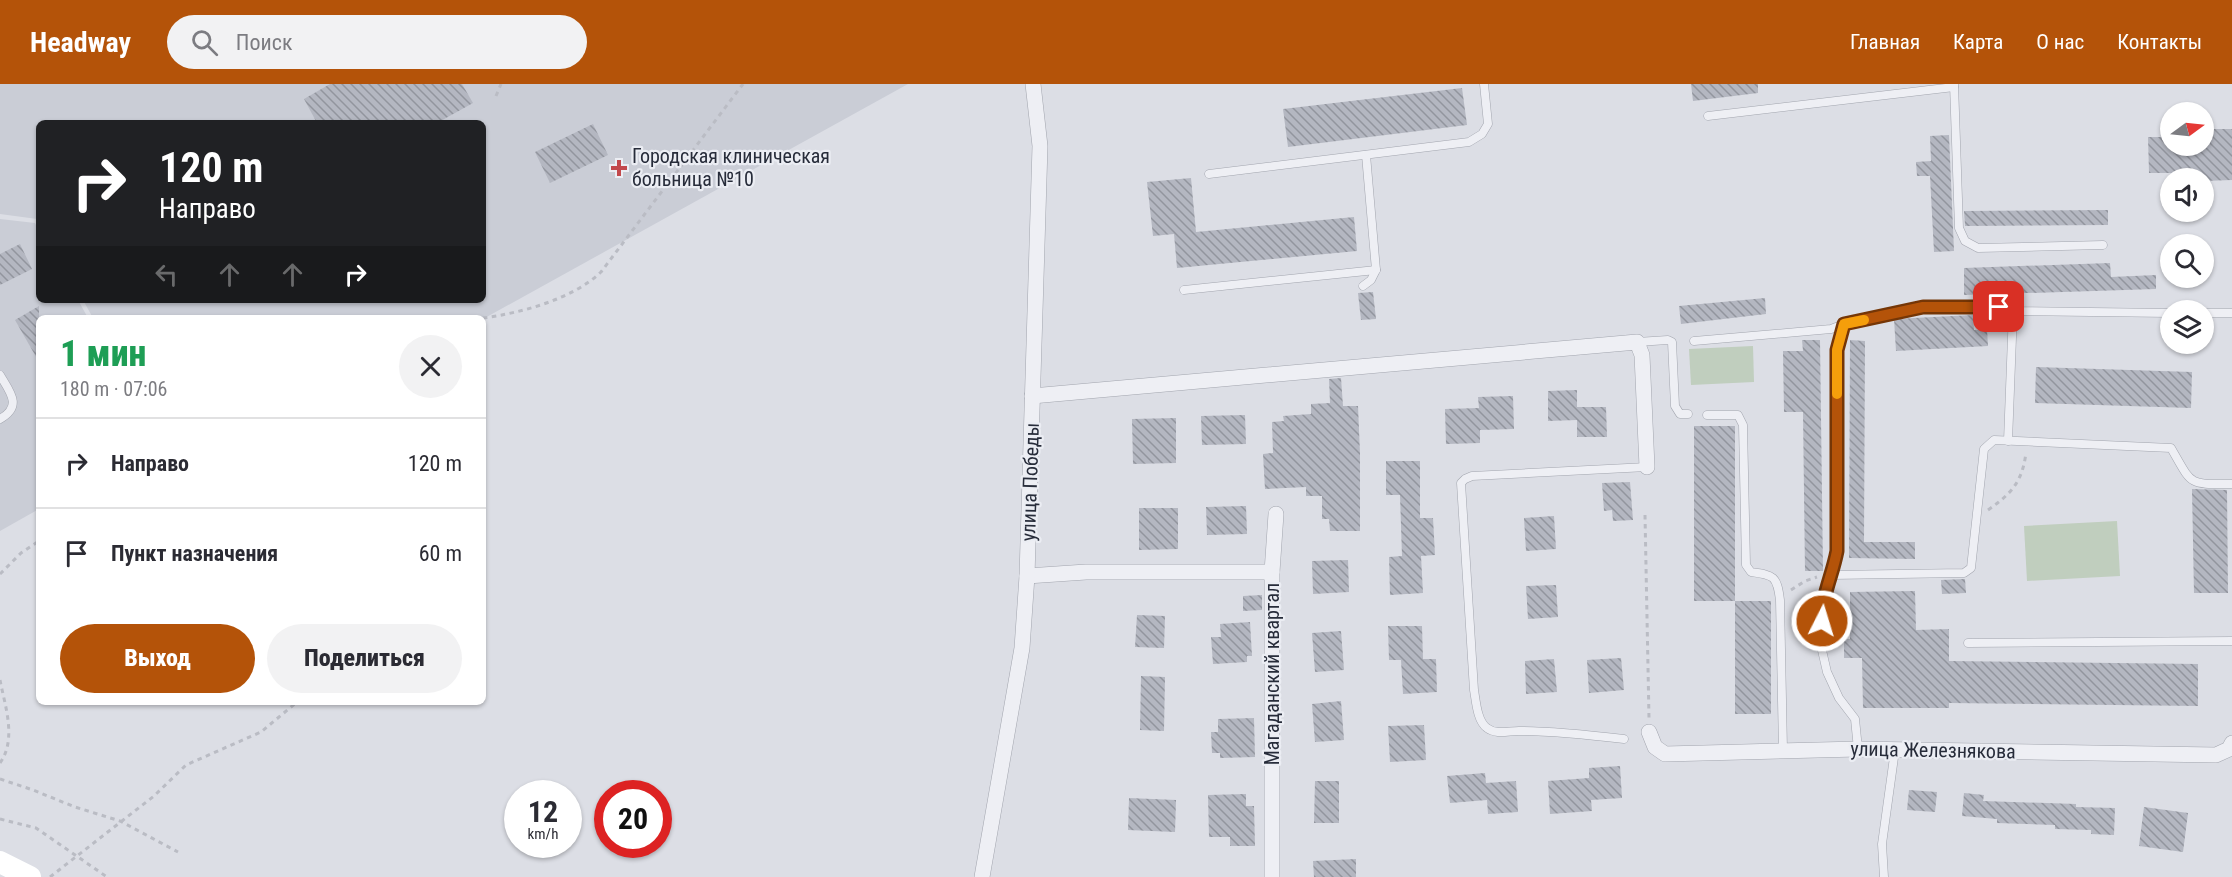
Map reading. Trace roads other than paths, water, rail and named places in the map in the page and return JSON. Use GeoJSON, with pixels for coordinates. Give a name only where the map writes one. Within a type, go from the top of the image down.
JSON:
{"type":"FeatureCollection","features":[{"type":"Feature","properties":{"kind":"street","name":"улица Победы"},"geometry":{"type":"LineString","coordinates":[[982,877],[1022,648],[1027,576],[1040,146],[1033,84]]}},
{"type":"Feature","properties":{"kind":"street"},"geometry":{"type":"LineString","coordinates":[[1032,396],[1637,342],[1642,355],[1647,467]]}},
{"type":"Feature","properties":{"kind":"street"},"geometry":{"type":"LineString","coordinates":[[1272,572],[1276,514]]}},
{"type":"Feature","properties":{"kind":"street","name":"Магаданский квартал"},"geometry":{"type":"LineString","coordinates":[[1027,576],[1086,572],[1272,572],[1272,877]]}},
{"type":"Feature","properties":{"kind":"street","name":"улица Железнякова"},"geometry":{"type":"LineString","coordinates":[[1649,732],[1655,747],[1665,754],[1858,749],[2216,755],[2231,747]]}},
{"type":"Feature","properties":{"kind":"street"},"geometry":{"type":"LineString","coordinates":[[0,862],[30,877]]}},
{"type":"Feature","properties":{"kind":"lane"},"geometry":{"type":"LineString","coordinates":[[1209,174],[1469,142],[1482,134],[1488,124],[1484,84]]}},
{"type":"Feature","properties":{"kind":"lane"},"geometry":{"type":"LineString","coordinates":[[1708,116],[1954,86],[1959,228],[1965,242],[1978,248],[2103,245]]}},
{"type":"Feature","properties":{"kind":"lane"},"geometry":{"type":"LineString","coordinates":[[1363,286],[1371,280],[1376,270],[1366,155]]}},
{"type":"Feature","properties":{"kind":"lane"},"geometry":{"type":"LineString","coordinates":[[1184,290],[1376,270]]}},
{"type":"Feature","properties":{"kind":"lane"},"geometry":{"type":"LineString","coordinates":[[1694,341],[1831,329],[1844,324],[1923,307],[1999,307],[2013,311],[2160,313]]}},
{"type":"Feature","properties":{"kind":"lane"},"geometry":{"type":"LineString","coordinates":[[2008,441],[2013,311]]}},
{"type":"Feature","properties":{"kind":"lane"},"geometry":{"type":"LineString","coordinates":[[2214,313],[2232,313]]}},
{"type":"Feature","properties":{"kind":"lane"},"geometry":{"type":"LineString","coordinates":[[1844,324],[1837,350],[1837,551],[1822,605],[1821,646],[1834,689],[1855,719],[1858,749]]}},
{"type":"Feature","properties":{"kind":"lane"},"geometry":{"type":"LineString","coordinates":[[1637,342],[1668,340],[1672,342],[1675,406],[1680,414],[1688,414]]}},
{"type":"Feature","properties":{"kind":"lane"},"geometry":{"type":"LineString","coordinates":[[0,375],[11,394],[13,407],[9,414],[0,419]]}},
{"type":"Feature","properties":{"kind":"lane"},"geometry":{"type":"LineString","coordinates":[[1707,414],[1733,414],[1741,418],[1746,564],[1749,571],[1773,577],[1777,582],[1780,600],[1783,750]]}},
{"type":"Feature","properties":{"kind":"lane"},"geometry":{"type":"LineString","coordinates":[[1831,576],[1964,573],[1971,568],[1984,449],[1994,440],[2171,448],[2187,477],[2192,481],[2198,484],[2232,484]]}},
{"type":"Feature","properties":{"kind":"lane"},"geometry":{"type":"LineString","coordinates":[[1624,739],[1577,733],[1495,732],[1486,727],[1482,721],[1474,690],[1461,483],[1472,476],[1647,467]]}},
{"type":"Feature","properties":{"kind":"lane"},"geometry":{"type":"LineString","coordinates":[[1968,643],[2232,641]]}},
{"type":"Feature","properties":{"kind":"lane"},"geometry":{"type":"LineString","coordinates":[[1884,877],[1882,844],[1896,750]]}},
{"type":"Feature","properties":{"kind":"place","name":"Городская клиническая больница №10"},"geometry":{"type":"Point","coordinates":[619,168]}}]}
